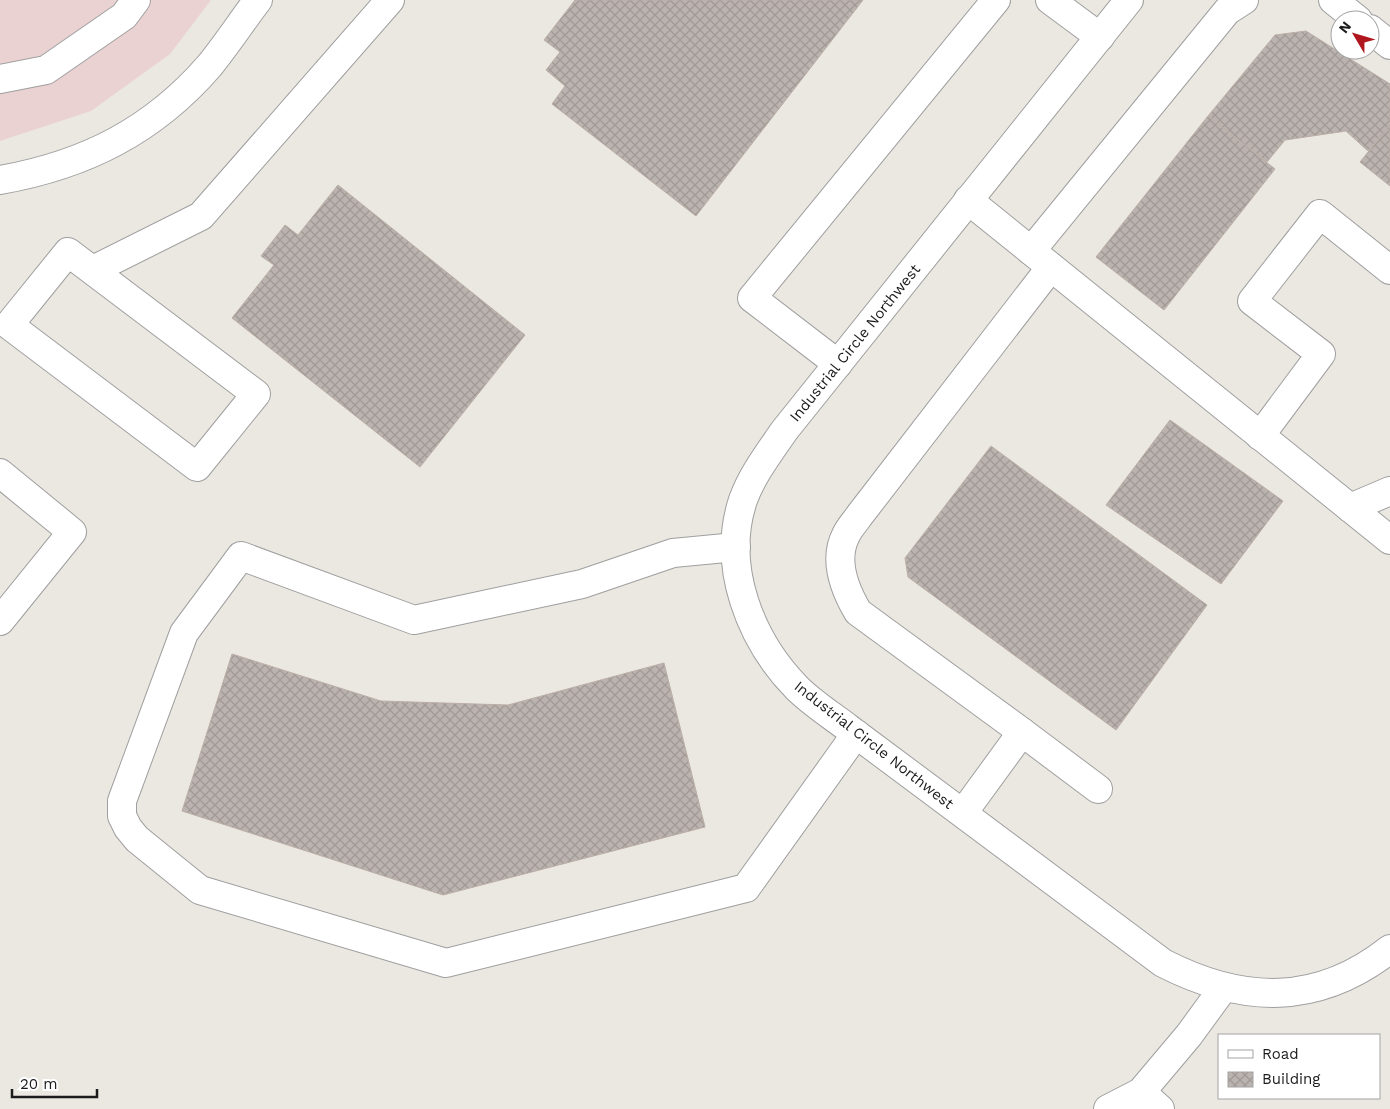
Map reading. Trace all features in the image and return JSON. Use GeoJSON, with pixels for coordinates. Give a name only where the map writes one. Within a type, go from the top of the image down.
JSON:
{"type":"FeatureCollection","features":[{"type":"Feature","properties":{"kind":"street"},"geometry":{"type":"LineString","coordinates":[[0,79],[46,70],[124,16],[136,0]]}},
{"type":"Feature","properties":{"kind":"street"},"geometry":{"type":"LineString","coordinates":[[0,180],[73,162],[109,146],[143,125],[177,98],[210,64],[258,0]]}},
{"type":"Feature","properties":{"kind":"street"},"geometry":{"type":"LineString","coordinates":[[93,270],[201,216],[390,0]]}},
{"type":"Feature","properties":{"kind":"street"},"geometry":{"type":"LineString","coordinates":[[838,364],[752,298],[996,0]]}},
{"type":"Feature","properties":{"kind":"street"},"geometry":{"type":"LineString","coordinates":[[1050,0],[1100,36]]}},
{"type":"Feature","properties":{"kind":"street","name":"Industrial Circle Northwest"},"geometry":{"type":"LineString","coordinates":[[1129,0],[784,432],[760,466],[743,500],[736,532],[736,566],[743,600],[757,633],[775,663],[798,689],[1163,963],[1188,976],[1237,991],[1289,992],[1336,982],[1357,972],[1390,949]]}},
{"type":"Feature","properties":{"kind":"street"},"geometry":{"type":"LineString","coordinates":[[1098,789],[858,612],[848,595],[842,576],[840,555],[845,535],[1041,259],[1226,11],[1244,0]]}},
{"type":"Feature","properties":{"kind":"street"},"geometry":{"type":"LineString","coordinates":[[1333,0],[1346,10]]}},
{"type":"Feature","properties":{"kind":"street"},"geometry":{"type":"LineString","coordinates":[[1380,37],[1390,45]]}},
{"type":"Feature","properties":{"kind":"street"},"geometry":{"type":"LineString","coordinates":[[968,200],[1390,540]]}},
{"type":"Feature","properties":{"kind":"street"},"geometry":{"type":"LineString","coordinates":[[1260,436],[1321,354],[1252,301],[1314,221],[1320,214],[1390,270]]}},
{"type":"Feature","properties":{"kind":"street"},"geometry":{"type":"LineString","coordinates":[[68,252],[93,270],[256,394],[197,467],[9,325],[68,252]]}},
{"type":"Feature","properties":{"kind":"street"},"geometry":{"type":"LineString","coordinates":[[0,473],[72,532],[0,621]]}},
{"type":"Feature","properties":{"kind":"street"},"geometry":{"type":"LineString","coordinates":[[1350,508],[1390,491]]}},
{"type":"Feature","properties":{"kind":"street"},"geometry":{"type":"LineString","coordinates":[[736,547],[672,553],[582,584],[414,620],[241,556],[184,633],[122,802],[122,816],[128,828],[137,839],[200,890],[446,963],[746,888],[856,734]]}},
{"type":"Feature","properties":{"kind":"street"},"geometry":{"type":"LineString","coordinates":[[963,813],[1022,732]]}},
{"type":"Feature","properties":{"kind":"street"},"geometry":{"type":"LineString","coordinates":[[1108,1109],[1150,1101],[1188,1035],[1224,987]]}},
{"type":"Feature","properties":{"kind":"shaded area"},"geometry":{"type":"Polygon","coordinates":[[[0,0],[211,0],[170,54],[91,111],[0,141],[0,0]]]}},
{"type":"Feature","properties":{"kind":"building"},"geometry":{"type":"Polygon","coordinates":[[[575,0],[863,0],[696,216],[552,104],[565,86],[546,70],[560,52],[544,40],[575,0]]]}},
{"type":"Feature","properties":{"kind":"building"},"geometry":{"type":"Polygon","coordinates":[[[1306,31],[1330,46],[1330,60],[1352,60],[1390,84],[1390,125],[1368,151],[1346,131],[1285,140],[1267,162],[1208,116],[1275,35],[1306,31]]]}},
{"type":"Feature","properties":{"kind":"building"},"geometry":{"type":"Polygon","coordinates":[[[1208,116],[1275,169],[1164,310],[1096,257],[1208,116]]]}},
{"type":"Feature","properties":{"kind":"building"},"geometry":{"type":"Polygon","coordinates":[[[1390,125],[1390,186],[1360,162],[1390,125]]]}},
{"type":"Feature","properties":{"kind":"building"},"geometry":{"type":"Polygon","coordinates":[[[338,185],[525,335],[420,467],[232,318],[274,265],[261,256],[285,225],[298,235],[338,185]]]}},
{"type":"Feature","properties":{"kind":"building"},"geometry":{"type":"Polygon","coordinates":[[[1170,420],[1283,501],[1221,584],[1106,505],[1170,420]]]}},
{"type":"Feature","properties":{"kind":"building"},"geometry":{"type":"Polygon","coordinates":[[[991,446],[1207,605],[1116,730],[908,577],[905,558],[991,446]]]}},
{"type":"Feature","properties":{"kind":"building"},"geometry":{"type":"Polygon","coordinates":[[[232,654],[381,701],[508,705],[664,663],[705,827],[443,895],[182,811],[232,654]]]}}]}
